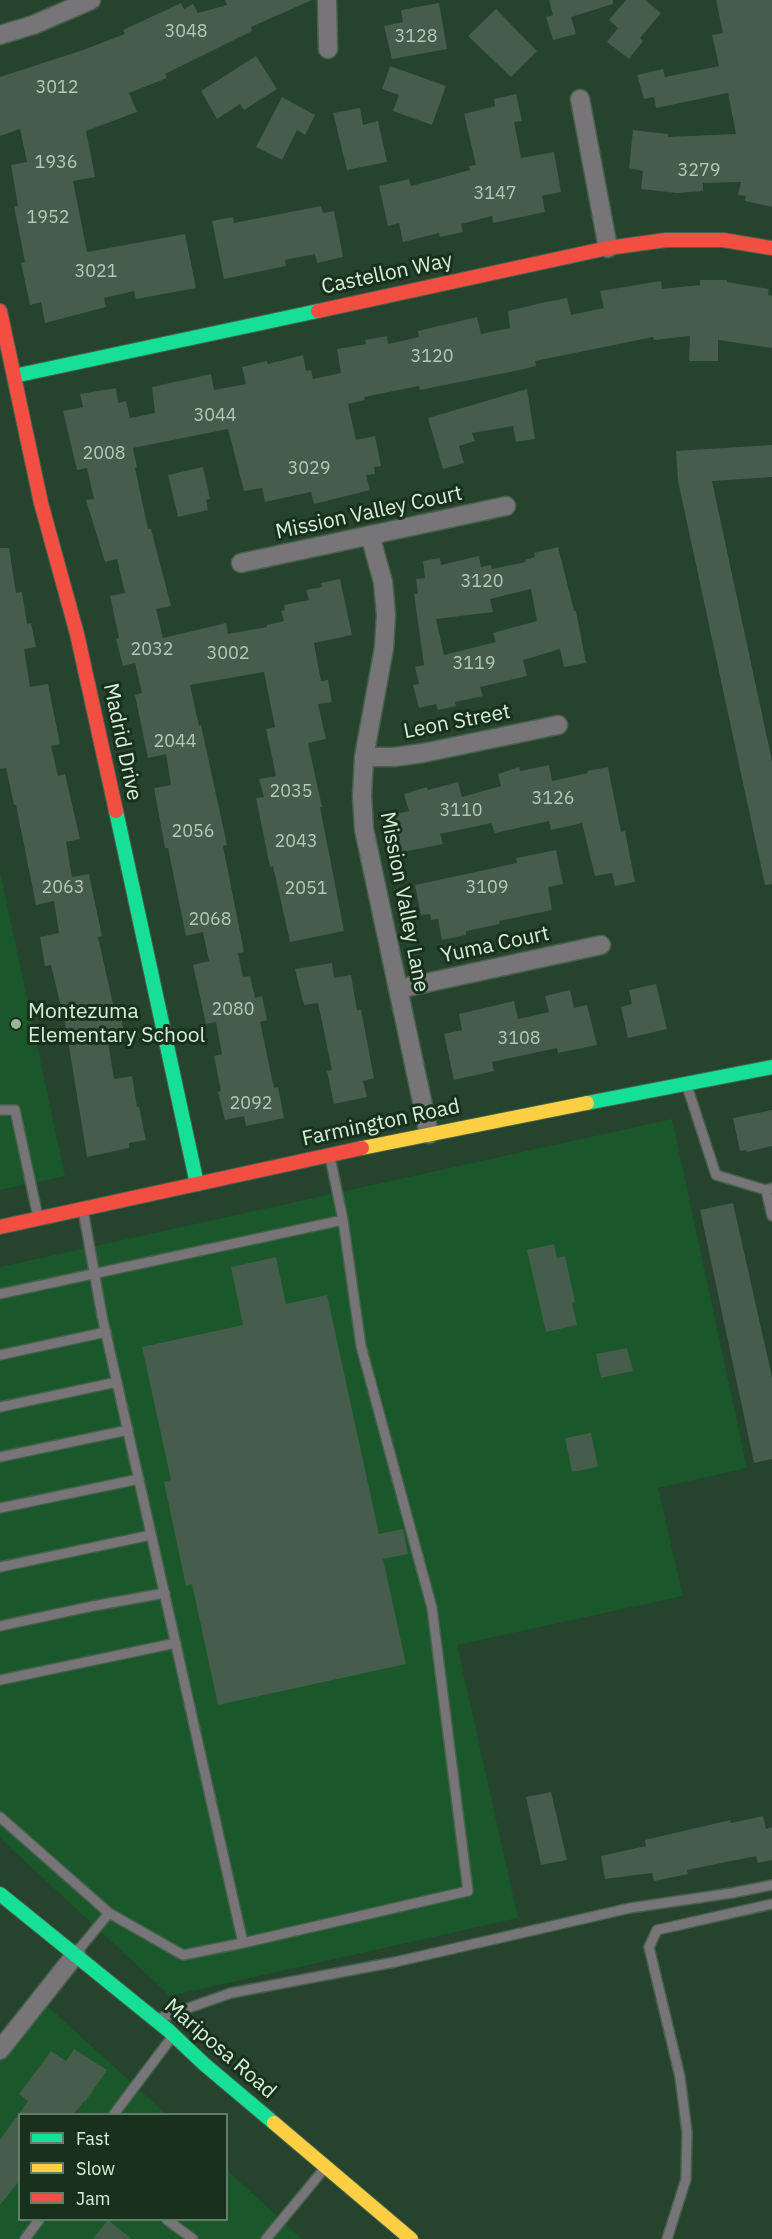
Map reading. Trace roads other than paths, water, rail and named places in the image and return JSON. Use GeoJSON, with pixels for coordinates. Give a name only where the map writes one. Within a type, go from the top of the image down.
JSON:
{"type":"FeatureCollection","features":[{"type":"Feature","properties":{"kind":"street"},"geometry":{"type":"LineString","coordinates":[[0,34],[33,25],[91,0]]}},
{"type":"Feature","properties":{"kind":"street"},"geometry":{"type":"LineString","coordinates":[[327,0],[328,49]]}},
{"type":"Feature","properties":{"kind":"street"},"geometry":{"type":"LineString","coordinates":[[580,99],[608,248]]}},
{"type":"Feature","properties":{"kind":"street","name":"Castellon Way"},"geometry":{"type":"LineString","coordinates":[[14,376],[608,248],[666,240],[723,240],[772,248]]}},
{"type":"Feature","properties":{"kind":"street","name":"Madrid Drive"},"geometry":{"type":"LineString","coordinates":[[0,311],[41,503],[77,634],[197,1184]]}},
{"type":"Feature","properties":{"kind":"street","name":"Mission Valley Court"},"geometry":{"type":"LineString","coordinates":[[241,563],[506,506]]}},
{"type":"Feature","properties":{"kind":"street","name":"Mission Valley Lane"},"geometry":{"type":"LineString","coordinates":[[370,535],[383,582],[386,615],[384,648],[364,757],[362,796],[364,829],[429,1134]]}},
{"type":"Feature","properties":{"kind":"street","name":"Leon Street"},"geometry":{"type":"LineString","coordinates":[[364,757],[394,757],[423,753],[558,725]]}},
{"type":"Feature","properties":{"kind":"street","name":"Yuma Court"},"geometry":{"type":"LineString","coordinates":[[398,989],[601,945]]}},
{"type":"Feature","properties":{"kind":"street","name":"Farmington Road"},"geometry":{"type":"LineString","coordinates":[[0,1227],[429,1134],[772,1067]]}},
{"type":"Feature","properties":{"kind":"street","name":"Mariposa Road"},"geometry":{"type":"LineString","coordinates":[[0,1894],[155,2019],[411,2239]]}},
{"type":"Feature","properties":{"kind":"street"},"geometry":{"type":"LineString","coordinates":[[0,2050],[76,1954]]}},
{"type":"Feature","properties":{"kind":"lane"},"geometry":{"type":"LineString","coordinates":[[686,1084],[716,1175],[769,1189],[772,1216]]}},
{"type":"Feature","properties":{"kind":"lane"},"geometry":{"type":"LineString","coordinates":[[0,1110],[15,1110],[39,1219]]}},
{"type":"Feature","properties":{"kind":"lane"},"geometry":{"type":"LineString","coordinates":[[0,1818],[109,1913],[183,1956],[468,1891],[432,1608],[361,1346],[343,1220],[330,1155]]}},
{"type":"Feature","properties":{"kind":"lane"},"geometry":{"type":"LineString","coordinates":[[83,1210],[106,1332],[243,1943]]}},
{"type":"Feature","properties":{"kind":"lane"},"geometry":{"type":"LineString","coordinates":[[0,1294],[343,1220]]}},
{"type":"Feature","properties":{"kind":"lane"},"geometry":{"type":"LineString","coordinates":[[0,1355],[106,1332]]}},
{"type":"Feature","properties":{"kind":"lane"},"geometry":{"type":"LineString","coordinates":[[0,1407],[117,1382]]}},
{"type":"Feature","properties":{"kind":"lane"},"geometry":{"type":"LineString","coordinates":[[0,1457],[128,1430]]}},
{"type":"Feature","properties":{"kind":"lane"},"geometry":{"type":"LineString","coordinates":[[0,1508],[139,1479]]}},
{"type":"Feature","properties":{"kind":"lane"},"geometry":{"type":"LineString","coordinates":[[0,1567],[151,1535]]}},
{"type":"Feature","properties":{"kind":"lane"},"geometry":{"type":"LineString","coordinates":[[0,1626],[165,1593]]}},
{"type":"Feature","properties":{"kind":"lane"},"geometry":{"type":"LineString","coordinates":[[0,1680],[176,1643]]}},
{"type":"Feature","properties":{"kind":"lane"},"geometry":{"type":"LineString","coordinates":[[155,2019],[231,1993],[395,1962],[630,1908],[772,1885]]}},
{"type":"Feature","properties":{"kind":"lane"},"geometry":{"type":"LineString","coordinates":[[667,2239],[686,2179],[687,2132],[680,2077],[649,1947],[657,1930],[772,1904]]}},
{"type":"Feature","properties":{"kind":"lane"},"geometry":{"type":"LineString","coordinates":[[76,1954],[109,1913]]}},
{"type":"Feature","properties":{"kind":"lane"},"geometry":{"type":"LineString","coordinates":[[116,2113],[174,2035]]}},
{"type":"Feature","properties":{"kind":"lane"},"geometry":{"type":"LineString","coordinates":[[266,2239],[326,2167]]}},
{"type":"Feature","properties":{"kind":"lane"},"geometry":{"type":"LineString","coordinates":[[25,2239],[38,2221]]}},
{"type":"Feature","properties":{"kind":"lane"},"geometry":{"type":"LineString","coordinates":[[168,2221],[193,2239]]}},
{"type":"Feature","properties":{"kind":"place","name":"Montezuma Elementary School"},"geometry":{"type":"Point","coordinates":[16,1024]}}]}
